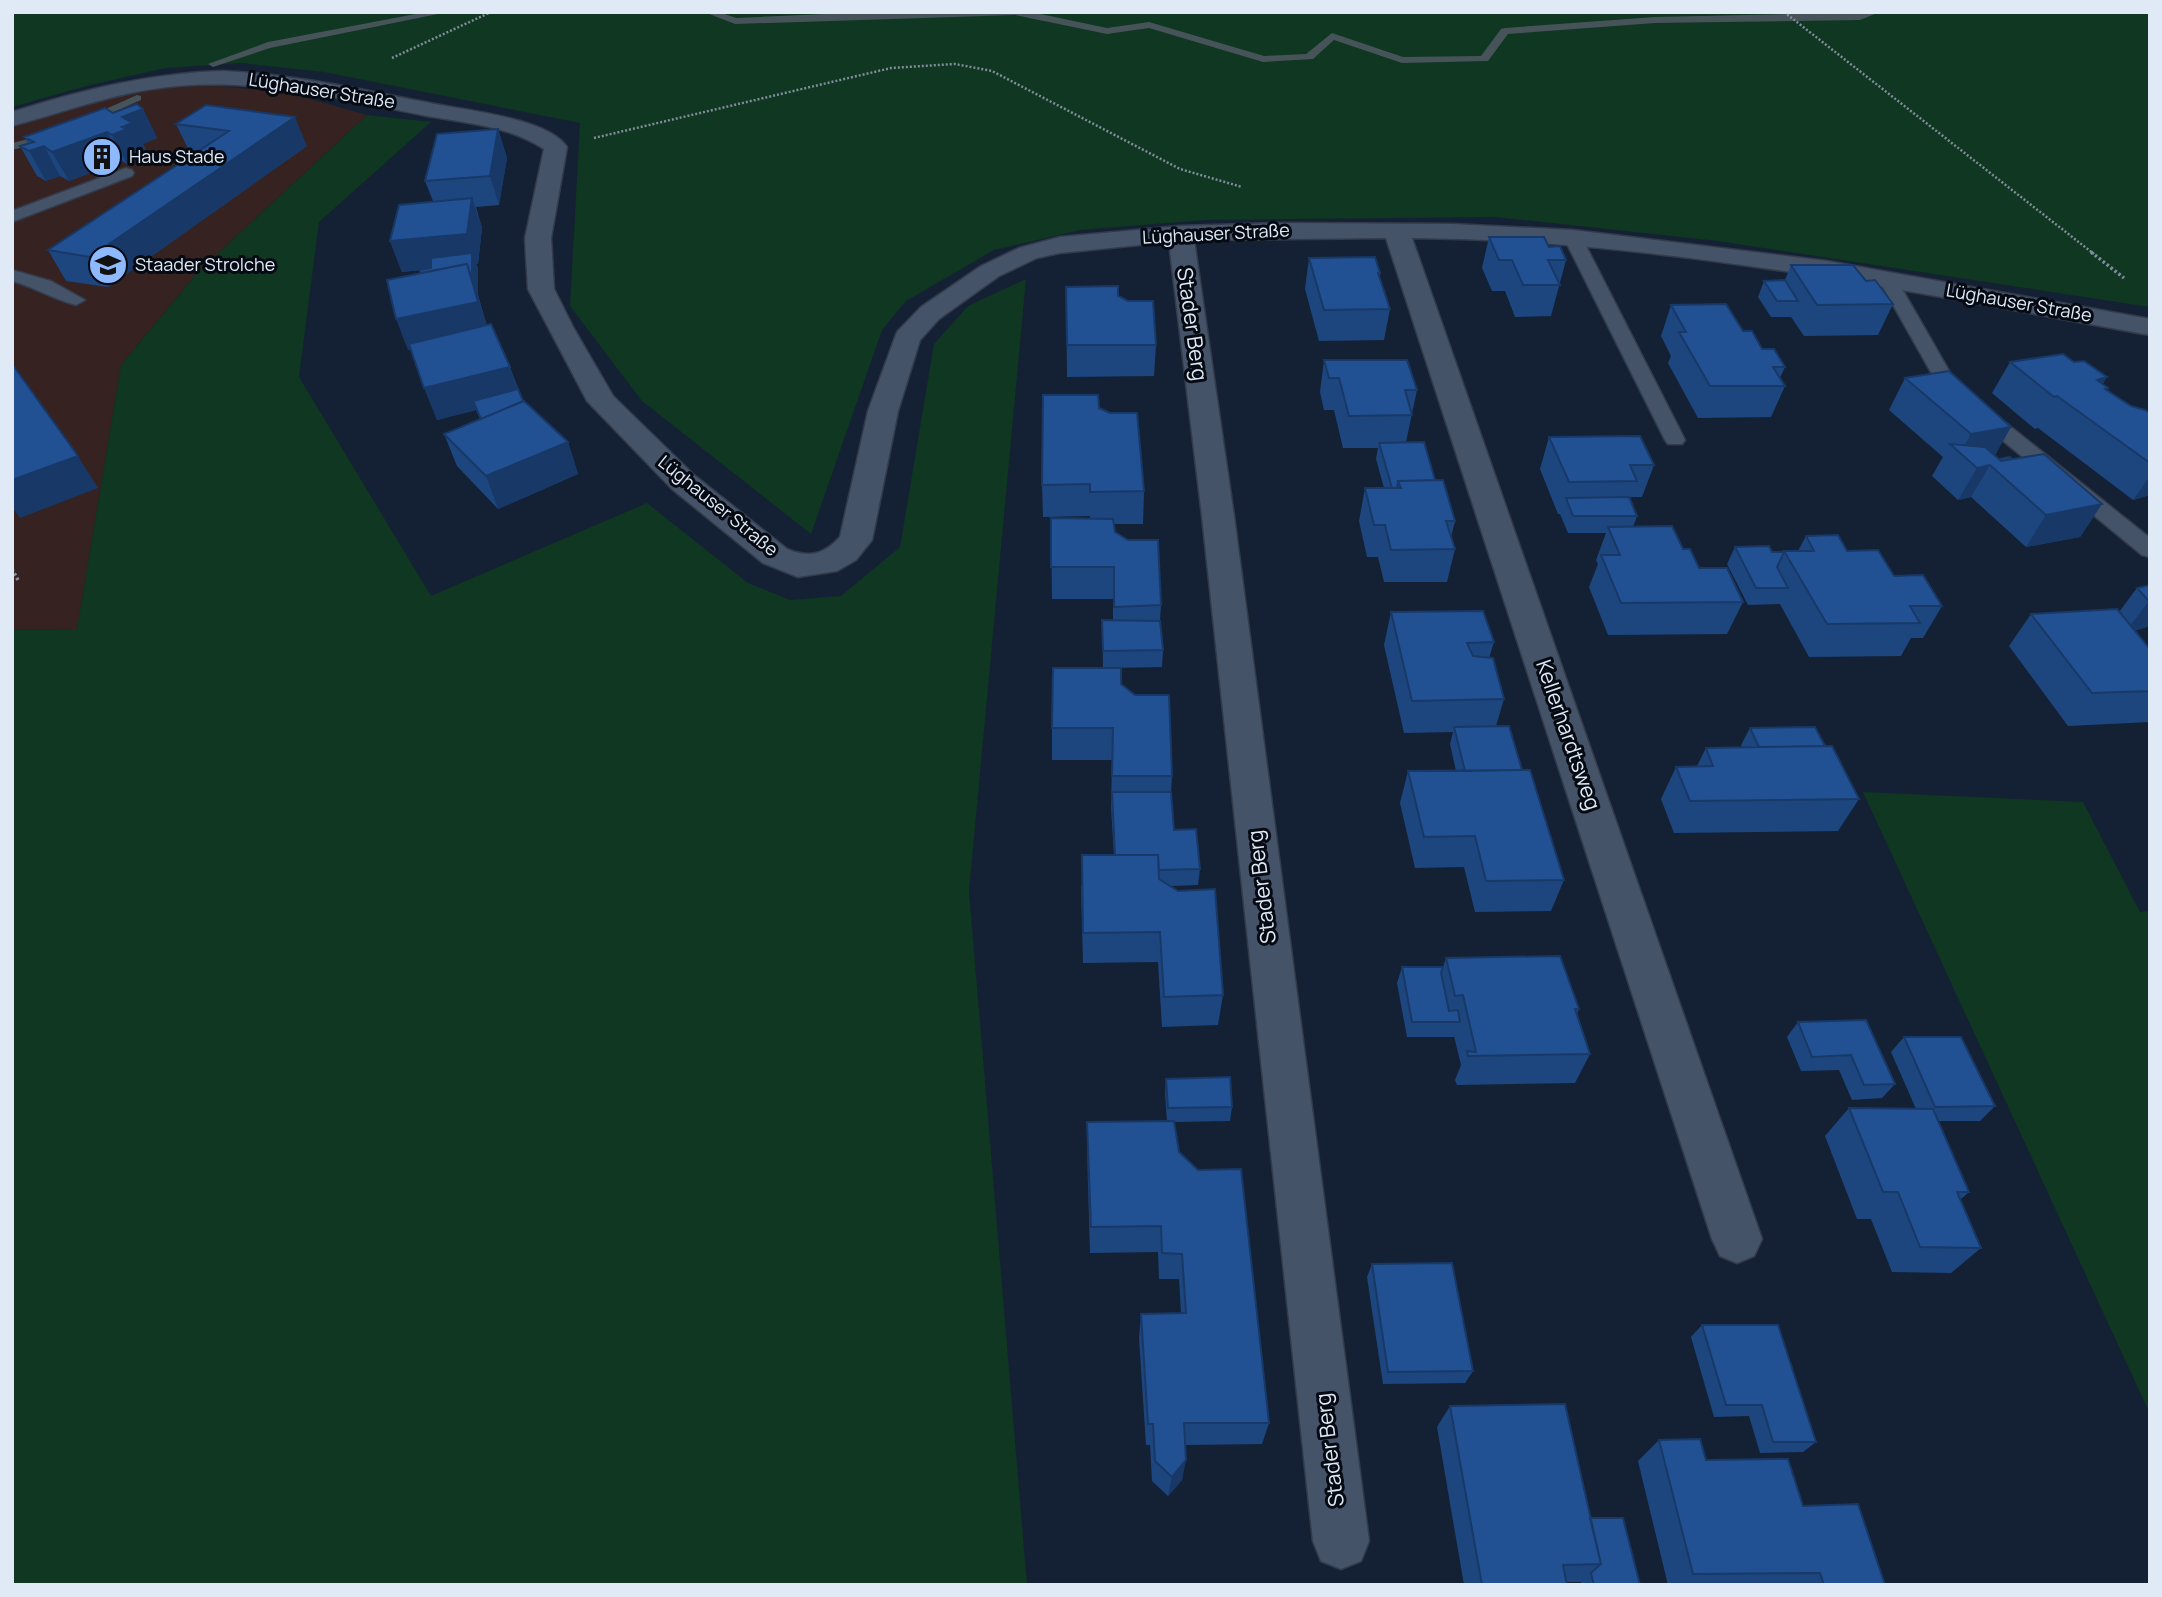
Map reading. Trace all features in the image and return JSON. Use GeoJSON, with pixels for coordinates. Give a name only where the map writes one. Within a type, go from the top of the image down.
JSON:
{"type":"FeatureCollection","features":[{"type":"Feature","properties":{"kind":"street","name":"Lüghauser Straße"},"geometry":{"type":"LineString","coordinates":[[12,119],[88,95],[184,79],[226,77],[329,90],[492,122],[541,135],[556,147],[538,238],[541,289],[601,401],[683,482],[775,555],[798,566],[825,564],[844,553],[856,540],[883,411],[907,338],[930,313],[990,271],[1028,253],[1060,245],[1180,233],[1342,229],[1452,231],[1573,238],[1737,257],[1888,280],[2150,327]]}},
{"type":"Feature","properties":{"kind":"street","name":"Kellerhardtsweg"},"geometry":{"type":"LineString","coordinates":[[1397,232],[1737,1239]]}},
{"type":"Feature","properties":{"kind":"street","name":"Stader Berg"},"geometry":{"type":"LineString","coordinates":[[1180,233],[1219,529],[1341,1541]]}},
{"type":"Feature","properties":{"kind":"lane"},"geometry":{"type":"LineString","coordinates":[[12,217],[126,173]]}},
{"type":"Feature","properties":{"kind":"lane"},"geometry":{"type":"LineString","coordinates":[[1573,238],[1675,440]]}},
{"type":"Feature","properties":{"kind":"lane"},"geometry":{"type":"LineString","coordinates":[[12,275],[45,285],[76,300]]}},
{"type":"Feature","properties":{"kind":"lane"},"geometry":{"type":"LineString","coordinates":[[1888,280],[1948,386],[2150,550]]}},
{"type":"Feature","properties":{"kind":"path"},"geometry":{"type":"LineString","coordinates":[[329,90],[491,12]]}},
{"type":"Feature","properties":{"kind":"path"},"geometry":{"type":"LineString","coordinates":[[1784,12],[2128,281]]}},
{"type":"Feature","properties":{"kind":"path"},"geometry":{"type":"LineString","coordinates":[[556,147],[891,68],[933,63],[968,64],[992,71],[1181,169]]}},
{"type":"Feature","properties":{"kind":"path"},"geometry":{"type":"LineString","coordinates":[[12,569],[18,580]]}},
{"type":"Feature","properties":{"kind":"shaded area"},"geometry":{"type":"Polygon","coordinates":[[[191,83],[288,93],[367,115],[198,272],[121,365],[77,629],[12,630],[12,127],[92,102],[191,83]]]}},
{"type":"Feature","properties":{"kind":"green space"},"geometry":{"type":"Polygon","coordinates":[[[12,12],[2150,12],[2150,307],[1718,241],[1495,217],[1205,220],[1080,230],[994,250],[906,301],[882,330],[811,534],[642,401],[570,306],[580,123],[324,72],[241,63],[166,68],[90,85],[12,107],[12,12]]]}},
{"type":"Feature","properties":{"kind":"green space"},"geometry":{"type":"Polygon","coordinates":[[[367,115],[431,122],[319,222],[299,377],[431,596],[647,503],[748,583],[790,600],[841,596],[900,547],[934,344],[968,306],[1026,279],[969,891],[1027,1585],[12,1585],[12,630],[77,629],[121,365],[198,272],[367,115]]]}},
{"type":"Feature","properties":{"kind":"green space"},"geometry":{"type":"Polygon","coordinates":[[[1863,792],[2083,802],[2140,912],[2150,911],[2150,1414],[1863,792]]]}},
{"type":"Feature","properties":{"kind":"building"},"geometry":{"type":"Polygon","coordinates":[[[137,104],[143,109],[122,117],[132,123],[122,127],[127,129],[112,135],[107,132],[52,152],[44,146],[29,151],[20,146],[34,142],[24,137],[105,108],[113,113],[137,104]]]}},
{"type":"Feature","properties":{"kind":"building"},"geometry":{"type":"Polygon","coordinates":[[[206,105],[295,117],[90,257],[48,250],[229,131],[176,124],[206,105]]]}},
{"type":"Feature","properties":{"kind":"building"},"geometry":{"type":"Polygon","coordinates":[[[498,129],[490,176],[425,181],[437,134],[498,129]]]}},
{"type":"Feature","properties":{"kind":"building"},"geometry":{"type":"Polygon","coordinates":[[[472,198],[467,234],[390,241],[399,205],[472,198]]]}},
{"type":"Feature","properties":{"kind":"building"},"geometry":{"type":"Polygon","coordinates":[[[1489,237],[1544,237],[1549,247],[1560,246],[1566,260],[1548,260],[1560,285],[1523,285],[1512,260],[1499,260],[1489,237]]]}},
{"type":"Feature","properties":{"kind":"building"},"geometry":{"type":"Polygon","coordinates":[[[472,253],[472,279],[467,264],[420,273],[420,270],[431,268],[431,258],[472,253]]]}},
{"type":"Feature","properties":{"kind":"building"},"geometry":{"type":"Polygon","coordinates":[[[1375,257],[1390,309],[1324,310],[1309,258],[1375,257]]]}},
{"type":"Feature","properties":{"kind":"building"},"geometry":{"type":"Polygon","coordinates":[[[467,264],[478,302],[396,319],[387,280],[467,264]]]}},
{"type":"Feature","properties":{"kind":"building"},"geometry":{"type":"Polygon","coordinates":[[[1791,265],[1853,265],[1866,281],[1875,280],[1893,304],[1817,305],[1791,265]]]}},
{"type":"Feature","properties":{"kind":"building"},"geometry":{"type":"Polygon","coordinates":[[[1785,280],[1798,301],[1777,301],[1764,281],[1785,280]]]}},
{"type":"Feature","properties":{"kind":"building"},"geometry":{"type":"Polygon","coordinates":[[[1118,286],[1118,296],[1128,301],[1153,301],[1156,345],[1067,345],[1066,287],[1118,286]]]}},
{"type":"Feature","properties":{"kind":"building"},"geometry":{"type":"Polygon","coordinates":[[[1726,304],[1743,331],[1752,331],[1762,349],[1774,349],[1785,367],[1773,367],[1785,386],[1710,386],[1679,332],[1686,332],[1671,305],[1726,304]]]}},
{"type":"Feature","properties":{"kind":"building"},"geometry":{"type":"Polygon","coordinates":[[[491,324],[510,367],[424,388],[409,344],[491,324]]]}},
{"type":"Feature","properties":{"kind":"building"},"geometry":{"type":"Polygon","coordinates":[[[2063,354],[2074,362],[2084,361],[2107,377],[2097,380],[2108,388],[2105,389],[2131,406],[2150,413],[2150,463],[2057,396],[2054,397],[2010,362],[2063,354]]]}},
{"type":"Feature","properties":{"kind":"building"},"geometry":{"type":"Polygon","coordinates":[[[1324,360],[1407,360],[1417,390],[1405,390],[1412,415],[1349,416],[1339,378],[1329,378],[1324,360]]]}},
{"type":"Feature","properties":{"kind":"building"},"geometry":{"type":"Polygon","coordinates":[[[12,364],[78,456],[12,480],[12,364]]]}},
{"type":"Feature","properties":{"kind":"building"},"geometry":{"type":"Polygon","coordinates":[[[1949,371],[2011,427],[1971,434],[1905,378],[1949,371]]]}},
{"type":"Feature","properties":{"kind":"building"},"geometry":{"type":"Polygon","coordinates":[[[518,389],[523,401],[481,419],[473,401],[518,389]]]}},
{"type":"Feature","properties":{"kind":"building"},"geometry":{"type":"Polygon","coordinates":[[[1043,395],[1098,395],[1099,408],[1110,413],[1137,413],[1144,491],[1090,492],[1090,484],[1042,485],[1043,395]]]}},
{"type":"Feature","properties":{"kind":"building"},"geometry":{"type":"Polygon","coordinates":[[[524,401],[568,442],[486,476],[444,434],[524,401]]]}},
{"type":"Feature","properties":{"kind":"building"},"geometry":{"type":"Polygon","coordinates":[[[1640,436],[1654,465],[1630,465],[1637,481],[1569,482],[1549,437],[1640,436]]]}},
{"type":"Feature","properties":{"kind":"building"},"geometry":{"type":"Polygon","coordinates":[[[1424,442],[1435,480],[1398,481],[1397,488],[1392,488],[1379,443],[1424,442]]]}},
{"type":"Feature","properties":{"kind":"building"},"geometry":{"type":"Polygon","coordinates":[[[1950,444],[1985,447],[2001,461],[2044,454],[2102,504],[2046,515],[1990,465],[1977,468],[1950,444]]]}},
{"type":"Feature","properties":{"kind":"building"},"geometry":{"type":"Polygon","coordinates":[[[1443,480],[1455,521],[1446,521],[1455,549],[1391,550],[1385,525],[1374,525],[1365,488],[1401,488],[1398,481],[1443,480]]]}},
{"type":"Feature","properties":{"kind":"building"},"geometry":{"type":"Polygon","coordinates":[[[1629,497],[1637,516],[1573,516],[1566,498],[1629,497]]]}},
{"type":"Feature","properties":{"kind":"building"},"geometry":{"type":"Polygon","coordinates":[[[1051,518],[1113,519],[1115,532],[1128,540],[1158,540],[1161,605],[1114,607],[1114,567],[1051,567],[1051,518]]]}},
{"type":"Feature","properties":{"kind":"building"},"geometry":{"type":"Polygon","coordinates":[[[1672,526],[1683,549],[1690,549],[1699,568],[1727,568],[1743,602],[1621,603],[1601,555],[1620,555],[1608,527],[1672,526]]]}},
{"type":"Feature","properties":{"kind":"building"},"geometry":{"type":"Polygon","coordinates":[[[1838,535],[1847,551],[1878,550],[1894,576],[1923,575],[1942,606],[1910,606],[1920,623],[1827,624],[1784,551],[1814,551],[1806,536],[1838,535]]]}},
{"type":"Feature","properties":{"kind":"building"},"geometry":{"type":"Polygon","coordinates":[[[1769,546],[1772,552],[1784,552],[1777,567],[1788,588],[1756,588],[1735,547],[1769,546]]]}},
{"type":"Feature","properties":{"kind":"building"},"geometry":{"type":"Polygon","coordinates":[[[2150,585],[2150,601],[2149,601],[2137,588],[2150,585]]]}},
{"type":"Feature","properties":{"kind":"building"},"geometry":{"type":"Polygon","coordinates":[[[2117,609],[2150,649],[2150,691],[2092,693],[2031,614],[2117,609]]]}},
{"type":"Feature","properties":{"kind":"building"},"geometry":{"type":"Polygon","coordinates":[[[1483,611],[1494,642],[1467,643],[1473,656],[1493,658],[1504,699],[1412,701],[1391,612],[1483,611]]]}},
{"type":"Feature","properties":{"kind":"building"},"geometry":{"type":"Polygon","coordinates":[[[1102,620],[1160,621],[1163,650],[1103,651],[1102,620]]]}},
{"type":"Feature","properties":{"kind":"building"},"geometry":{"type":"Polygon","coordinates":[[[1053,668],[1121,668],[1121,684],[1135,695],[1169,695],[1172,776],[1112,776],[1113,728],[1052,728],[1053,668]]]}},
{"type":"Feature","properties":{"kind":"building"},"geometry":{"type":"Polygon","coordinates":[[[1509,726],[1522,770],[1465,771],[1454,727],[1509,726]]]}},
{"type":"Feature","properties":{"kind":"building"},"geometry":{"type":"Polygon","coordinates":[[[1815,727],[1825,746],[1759,747],[1750,728],[1815,727]]]}},
{"type":"Feature","properties":{"kind":"building"},"geometry":{"type":"Polygon","coordinates":[[[1832,746],[1859,799],[1690,801],[1676,767],[1713,766],[1706,748],[1832,746]]]}},
{"type":"Feature","properties":{"kind":"building"},"geometry":{"type":"Polygon","coordinates":[[[1530,770],[1564,880],[1486,881],[1475,836],[1424,837],[1408,771],[1530,770]]]}},
{"type":"Feature","properties":{"kind":"building"},"geometry":{"type":"Polygon","coordinates":[[[1112,792],[1171,792],[1174,830],[1196,829],[1200,869],[1159,870],[1158,855],[1115,855],[1112,792]]]}},
{"type":"Feature","properties":{"kind":"building"},"geometry":{"type":"Polygon","coordinates":[[[1082,855],[1158,855],[1159,879],[1178,891],[1215,889],[1223,995],[1164,997],[1160,932],[1083,933],[1082,855]]]}},
{"type":"Feature","properties":{"kind":"building"},"geometry":{"type":"Polygon","coordinates":[[[1560,956],[1579,1009],[1575,1009],[1590,1054],[1468,1056],[1467,1051],[1476,1052],[1463,995],[1455,996],[1446,958],[1560,956]]]}},
{"type":"Feature","properties":{"kind":"building"},"geometry":{"type":"Polygon","coordinates":[[[1402,967],[1443,967],[1441,973],[1449,1011],[1458,1010],[1460,1022],[1412,1022],[1402,967]]]}},
{"type":"Feature","properties":{"kind":"building"},"geometry":{"type":"Polygon","coordinates":[[[1866,1020],[1895,1084],[1864,1085],[1851,1055],[1812,1057],[1798,1022],[1866,1020]]]}},
{"type":"Feature","properties":{"kind":"building"},"geometry":{"type":"Polygon","coordinates":[[[1904,1037],[1961,1037],[1995,1106],[1935,1107],[1904,1037]]]}},
{"type":"Feature","properties":{"kind":"building"},"geometry":{"type":"Polygon","coordinates":[[[1230,1077],[1232,1107],[1168,1108],[1166,1079],[1230,1077]]]}},
{"type":"Feature","properties":{"kind":"building"},"geometry":{"type":"Polygon","coordinates":[[[1849,1108],[1933,1109],[1969,1192],[1957,1192],[1981,1248],[1920,1247],[1898,1192],[1883,1192],[1849,1108]]]}},
{"type":"Feature","properties":{"kind":"building"},"geometry":{"type":"Polygon","coordinates":[[[1174,1121],[1179,1152],[1198,1170],[1241,1169],[1269,1423],[1184,1423],[1186,1460],[1172,1477],[1155,1461],[1153,1424],[1148,1424],[1141,1314],[1186,1313],[1182,1254],[1162,1253],[1161,1226],[1091,1227],[1087,1122],[1174,1121]]]}},
{"type":"Feature","properties":{"kind":"building"},"geometry":{"type":"Polygon","coordinates":[[[1452,1263],[1473,1371],[1388,1372],[1372,1264],[1452,1263]]]}},
{"type":"Feature","properties":{"kind":"building"},"geometry":{"type":"Polygon","coordinates":[[[1702,1325],[1778,1325],[1816,1442],[1773,1442],[1762,1405],[1726,1405],[1702,1325]]]}},
{"type":"Feature","properties":{"kind":"building"},"geometry":{"type":"Polygon","coordinates":[[[1565,1404],[1601,1564],[1563,1565],[1567,1585],[1482,1585],[1450,1406],[1565,1404]]]}},
{"type":"Feature","properties":{"kind":"building"},"geometry":{"type":"Polygon","coordinates":[[[1700,1439],[1706,1460],[1788,1459],[1803,1506],[1858,1504],[1885,1585],[1824,1585],[1820,1573],[1693,1574],[1659,1440],[1700,1439]]]}},
{"type":"Feature","properties":{"kind":"building"},"geometry":{"type":"Polygon","coordinates":[[[1590,1518],[1623,1518],[1640,1585],[1594,1585],[1591,1573],[1601,1564],[1590,1518]]]}},
{"type":"Feature","properties":{"kind":"waterway"},"geometry":{"type":"LineString","coordinates":[[213,64],[268,45],[443,12]]}},
{"type":"Feature","properties":{"kind":"waterway"},"geometry":{"type":"LineString","coordinates":[[709,12],[735,21],[1015,12],[1107,31],[1149,25],[1263,59],[1309,57],[1332,36],[1402,60],[1484,59],[1505,31],[1655,20],[1860,17],[1875,12]]}},
{"type":"Feature","properties":{"kind":"waterway"},"geometry":{"type":"LineString","coordinates":[[87,120],[137,98]]}},
{"type":"Feature","properties":{"kind":"waterway"},"geometry":{"type":"LineString","coordinates":[[12,147],[53,136]]}},
{"type":"Feature","properties":{"kind":"place","name":"Haus Stade"},"geometry":{"type":"Point","coordinates":[102,157]}},
{"type":"Feature","properties":{"kind":"place","name":"Staader Strolche"},"geometry":{"type":"Point","coordinates":[108,265]}}]}
